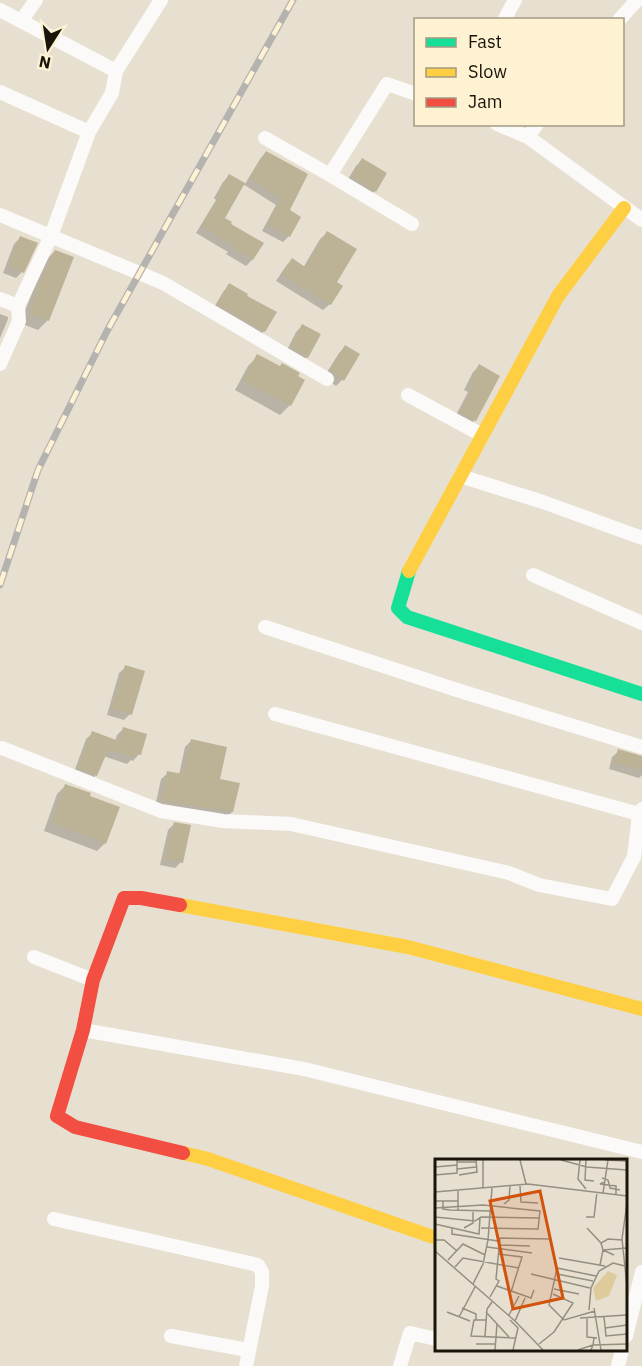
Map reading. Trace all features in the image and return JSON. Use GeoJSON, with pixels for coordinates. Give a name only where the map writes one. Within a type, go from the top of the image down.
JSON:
{"type":"FeatureCollection","features":[{"type":"Feature","properties":{"kind":"street"},"geometry":{"type":"LineString","coordinates":[[21,21],[36,0]]}},
{"type":"Feature","properties":{"kind":"street"},"geometry":{"type":"LineString","coordinates":[[0,364],[19,321],[18,306],[51,236],[89,132],[112,93],[116,71],[161,0]]}},
{"type":"Feature","properties":{"kind":"street"},"geometry":{"type":"LineString","coordinates":[[505,18],[515,0]]}},
{"type":"Feature","properties":{"kind":"street"},"geometry":{"type":"LineString","coordinates":[[621,18],[637,0]]}},
{"type":"Feature","properties":{"kind":"street"},"geometry":{"type":"LineString","coordinates":[[0,10],[116,71]]}},
{"type":"Feature","properties":{"kind":"street"},"geometry":{"type":"LineString","coordinates":[[330,175],[387,84],[414,93]]}},
{"type":"Feature","properties":{"kind":"street"},"geometry":{"type":"LineString","coordinates":[[0,92],[89,132]]}},
{"type":"Feature","properties":{"kind":"street"},"geometry":{"type":"LineString","coordinates":[[502,126],[528,137],[642,220]]}},
{"type":"Feature","properties":{"kind":"street"},"geometry":{"type":"LineString","coordinates":[[528,137],[536,126]]}},
{"type":"Feature","properties":{"kind":"street"},"geometry":{"type":"LineString","coordinates":[[265,138],[412,224]]}},
{"type":"Feature","properties":{"kind":"street"},"geometry":{"type":"LineString","coordinates":[[624,208],[558,296],[408,574],[398,608],[407,617],[642,694]]}},
{"type":"Feature","properties":{"kind":"street"},"geometry":{"type":"LineString","coordinates":[[0,215],[163,283],[327,379]]}},
{"type":"Feature","properties":{"kind":"street"},"geometry":{"type":"LineString","coordinates":[[0,299],[18,306]]}},
{"type":"Feature","properties":{"kind":"street"},"geometry":{"type":"LineString","coordinates":[[408,395],[482,435]]}},
{"type":"Feature","properties":{"kind":"street"},"geometry":{"type":"LineString","coordinates":[[460,476],[543,502],[642,538]]}},
{"type":"Feature","properties":{"kind":"street"},"geometry":{"type":"LineString","coordinates":[[533,575],[642,623]]}},
{"type":"Feature","properties":{"kind":"street"},"geometry":{"type":"LineString","coordinates":[[265,627],[642,747]]}},
{"type":"Feature","properties":{"kind":"street"},"geometry":{"type":"LineString","coordinates":[[2,748],[161,811],[223,821],[291,824],[508,873],[539,885],[612,899],[638,858],[640,811],[275,714]]}},
{"type":"Feature","properties":{"kind":"street"},"geometry":{"type":"LineString","coordinates":[[435,1238],[208,1159],[75,1127],[57,1116],[83,1030],[93,980],[124,898],[141,897],[408,947],[642,1008]]}},
{"type":"Feature","properties":{"kind":"street"},"geometry":{"type":"LineString","coordinates":[[34,957],[93,980]]}},
{"type":"Feature","properties":{"kind":"street"},"geometry":{"type":"LineString","coordinates":[[83,1030],[304,1069],[642,1152]]}},
{"type":"Feature","properties":{"kind":"street"},"geometry":{"type":"LineString","coordinates":[[54,1219],[258,1265],[262,1272],[262,1286],[246,1366]]}},
{"type":"Feature","properties":{"kind":"street"},"geometry":{"type":"LineString","coordinates":[[627,1332],[642,1272]]}},
{"type":"Feature","properties":{"kind":"street"},"geometry":{"type":"LineString","coordinates":[[400,1366],[410,1333],[435,1339]]}},
{"type":"Feature","properties":{"kind":"street"},"geometry":{"type":"LineString","coordinates":[[171,1336],[248,1350]]}},
{"type":"Feature","properties":{"kind":"street"},"geometry":{"type":"LineString","coordinates":[[618,1366],[622,1351]]}},
{"type":"Feature","properties":{"kind":"building"},"geometry":{"type":"Polygon","coordinates":[[[266,151],[308,174],[290,210],[301,217],[290,237],[267,224],[281,198],[249,178],[266,151]]]}},
{"type":"Feature","properties":{"kind":"building"},"geometry":{"type":"Polygon","coordinates":[[[362,158],[387,173],[376,192],[351,177],[362,158]]]}},
{"type":"Feature","properties":{"kind":"building"},"geometry":{"type":"Polygon","coordinates":[[[229,174],[245,183],[225,218],[232,222],[231,224],[264,243],[253,260],[201,226],[221,193],[219,191],[229,174]]]}},
{"type":"Feature","properties":{"kind":"building"},"geometry":{"type":"Polygon","coordinates":[[[327,231],[357,249],[337,282],[343,286],[331,305],[281,274],[292,258],[305,267],[327,231]]]}},
{"type":"Feature","properties":{"kind":"building"},"geometry":{"type":"Polygon","coordinates":[[[20,236],[38,243],[24,273],[8,267],[20,236]]]}},
{"type":"Feature","properties":{"kind":"building"},"geometry":{"type":"Polygon","coordinates":[[[55,250],[74,257],[49,321],[29,313],[41,279],[55,250]]]}},
{"type":"Feature","properties":{"kind":"building"},"geometry":{"type":"Polygon","coordinates":[[[229,283],[248,294],[247,296],[277,312],[265,332],[217,304],[229,283]]]}},
{"type":"Feature","properties":{"kind":"building"},"geometry":{"type":"Polygon","coordinates":[[[302,324],[321,334],[308,358],[290,347],[302,324]]]}},
{"type":"Feature","properties":{"kind":"building"},"geometry":{"type":"Polygon","coordinates":[[[345,345],[360,354],[344,381],[330,370],[345,345]]]}},
{"type":"Feature","properties":{"kind":"building"},"geometry":{"type":"Polygon","coordinates":[[[257,354],[280,366],[282,363],[300,373],[298,376],[305,380],[291,406],[243,380],[257,354]]]}},
{"type":"Feature","properties":{"kind":"building"},"geometry":{"type":"Polygon","coordinates":[[[479,364],[500,376],[476,421],[460,413],[473,385],[469,383],[479,364]]]}},
{"type":"Feature","properties":{"kind":"building"},"geometry":{"type":"Polygon","coordinates":[[[125,665],[145,671],[132,715],[112,709],[125,665]]]}},
{"type":"Feature","properties":{"kind":"building"},"geometry":{"type":"Polygon","coordinates":[[[123,727],[147,734],[141,755],[136,754],[135,758],[108,750],[97,776],[78,768],[92,731],[119,741],[123,727]]]}},
{"type":"Feature","properties":{"kind":"building"},"geometry":{"type":"Polygon","coordinates":[[[191,739],[227,747],[220,779],[240,783],[233,812],[161,801],[167,771],[183,774],[191,739]]]}},
{"type":"Feature","properties":{"kind":"building"},"geometry":{"type":"Polygon","coordinates":[[[618,749],[642,756],[642,771],[614,763],[618,749]]]}},
{"type":"Feature","properties":{"kind":"building"},"geometry":{"type":"Polygon","coordinates":[[[65,784],[120,807],[106,844],[51,822],[65,784]]]}},
{"type":"Feature","properties":{"kind":"building"},"geometry":{"type":"Polygon","coordinates":[[[174,822],[191,825],[183,863],[165,859],[174,822]]]}},
{"type":"Feature","properties":{"kind":"railway"},"geometry":{"type":"LineString","coordinates":[[0,585],[38,470],[107,331],[293,0]]}},
{"type":"Feature","properties":{"kind":"traffic: fast"},"geometry":{"type":"LineString","coordinates":[[409,571],[398,608],[407,617],[642,694]]}},
{"type":"Feature","properties":{"kind":"traffic: slow"},"geometry":{"type":"LineString","coordinates":[[409,571],[558,296],[624,208]]}},
{"type":"Feature","properties":{"kind":"traffic: slow"},"geometry":{"type":"LineString","coordinates":[[180,905],[408,947],[642,1009]]}},
{"type":"Feature","properties":{"kind":"traffic: slow"},"geometry":{"type":"LineString","coordinates":[[183,1153],[208,1159],[435,1238]]}},
{"type":"Feature","properties":{"kind":"traffic: jam"},"geometry":{"type":"LineString","coordinates":[[180,905],[141,898],[124,898],[93,980],[83,1030],[57,1116],[75,1127],[183,1153]]}}]}
